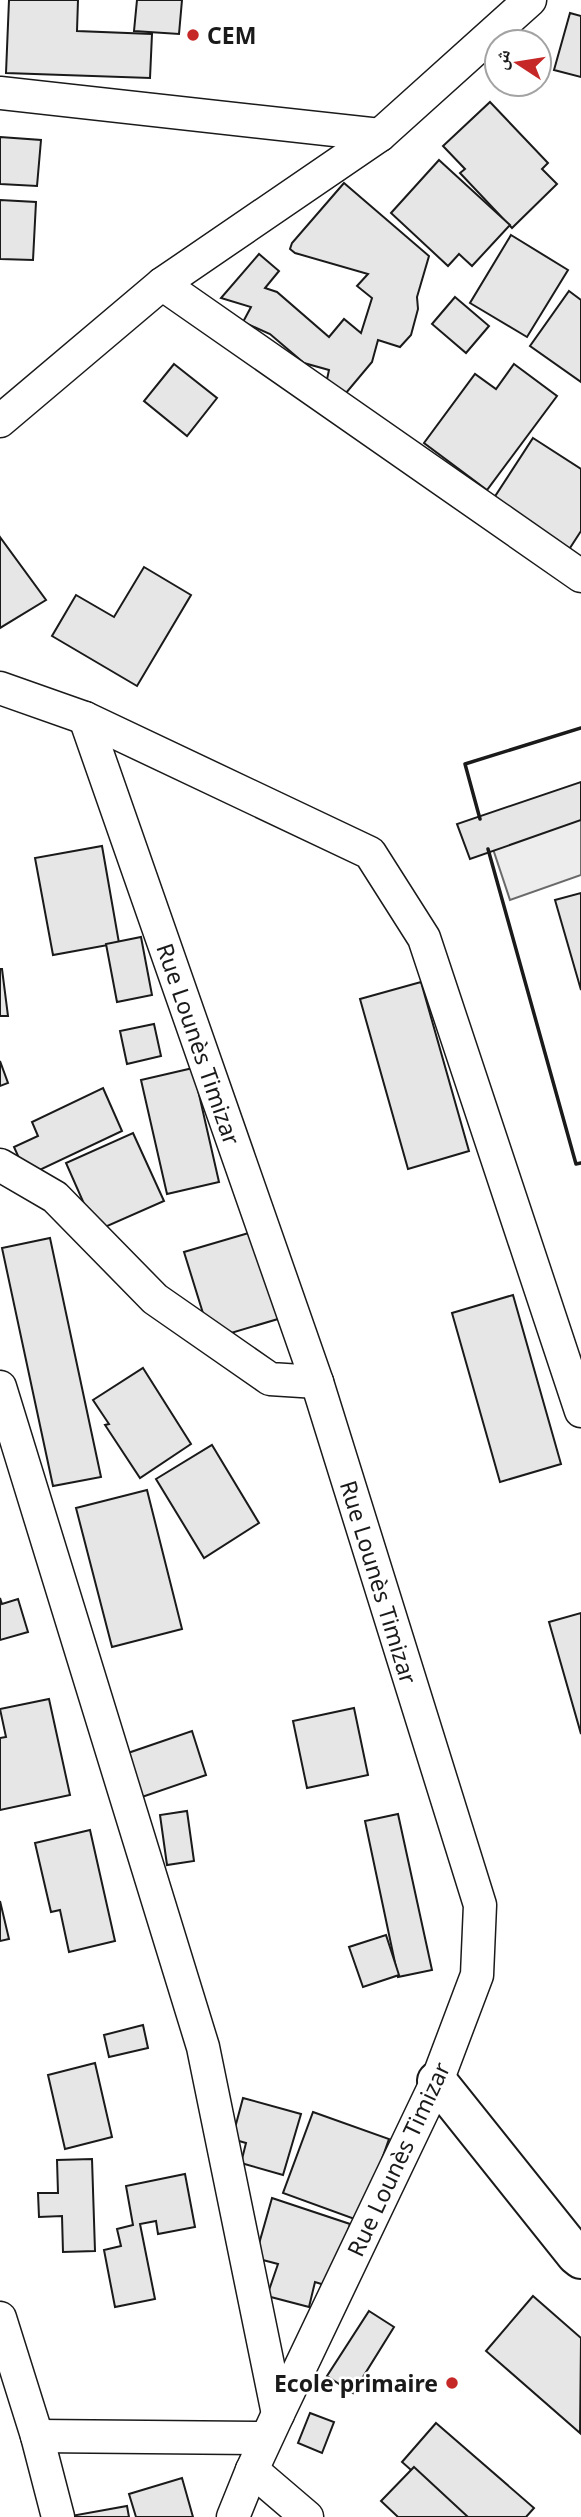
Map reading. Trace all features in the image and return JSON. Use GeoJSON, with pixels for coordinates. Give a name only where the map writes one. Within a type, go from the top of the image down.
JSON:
{"type":"FeatureCollection","features":[{"type":"Feature","properties":{"kind":"street"},"geometry":{"type":"LineString","coordinates":[[0,421],[163,284],[380,135],[530,0]]}},
{"type":"Feature","properties":{"kind":"street"},"geometry":{"type":"LineString","coordinates":[[0,93],[380,135]]}},
{"type":"Feature","properties":{"kind":"street"},"geometry":{"type":"LineString","coordinates":[[163,284],[581,576]]}},
{"type":"Feature","properties":{"kind":"street"},"geometry":{"type":"LineString","coordinates":[[0,688],[85,718],[370,853],[424,938],[581,1411]]}},
{"type":"Feature","properties":{"kind":"street","name":"Rue Lounès Timizar"},"geometry":{"type":"LineString","coordinates":[[85,718],[317,1382],[480,1905],[477,1975],[437,2081],[272,2426],[233,2517]]}},
{"type":"Feature","properties":{"kind":"street"},"geometry":{"type":"LineString","coordinates":[[0,1165],[55,1197],[155,1299],[270,1379],[317,1382]]}},
{"type":"Feature","properties":{"kind":"street"},"geometry":{"type":"LineString","coordinates":[[0,1387],[203,2047],[272,2426],[37,2436]]}},
{"type":"Feature","properties":{"kind":"street"},"geometry":{"type":"LineString","coordinates":[[437,2081],[581,2259]]}},
{"type":"Feature","properties":{"kind":"street"},"geometry":{"type":"LineString","coordinates":[[0,2318],[37,2436],[58,2517]]}},
{"type":"Feature","properties":{"kind":"street"},"geometry":{"type":"LineString","coordinates":[[252,2470],[307,2517]]}},
{"type":"Feature","properties":{"kind":"shaded area"},"geometry":{"type":"Polygon","coordinates":[[[581,789],[581,875],[510,900],[484,822],[581,789]]]}},
{"type":"Feature","properties":{"kind":"building"},"geometry":{"type":"Polygon","coordinates":[[[9,0],[78,0],[77,31],[152,34],[150,78],[6,73],[9,0]]]}},
{"type":"Feature","properties":{"kind":"building"},"geometry":{"type":"Polygon","coordinates":[[[137,0],[182,0],[179,34],[134,31],[137,0]]]}},
{"type":"Feature","properties":{"kind":"building"},"geometry":{"type":"Polygon","coordinates":[[[570,13],[581,16],[581,77],[554,70],[570,13]]]}},
{"type":"Feature","properties":{"kind":"building"},"geometry":{"type":"Polygon","coordinates":[[[490,102],[548,163],[542,169],[557,184],[512,228],[460,173],[465,169],[443,146],[490,102]]]}},
{"type":"Feature","properties":{"kind":"building"},"geometry":{"type":"Polygon","coordinates":[[[0,137],[41,140],[37,186],[0,184],[0,137]]]}},
{"type":"Feature","properties":{"kind":"building"},"geometry":{"type":"Polygon","coordinates":[[[439,160],[510,225],[472,266],[459,254],[448,266],[391,213],[439,160]]]}},
{"type":"Feature","properties":{"kind":"building"},"geometry":{"type":"Polygon","coordinates":[[[344,183],[429,256],[417,297],[418,309],[411,335],[400,347],[378,340],[372,362],[346,393],[326,384],[329,370],[304,363],[270,334],[243,322],[251,307],[221,298],[259,254],[279,271],[265,288],[277,292],[329,337],[344,319],[361,333],[372,298],[357,286],[368,274],[295,253],[290,249],[292,243],[344,183]]]}},
{"type":"Feature","properties":{"kind":"building"},"geometry":{"type":"Polygon","coordinates":[[[0,200],[36,202],[33,260],[0,259],[0,200]]]}},
{"type":"Feature","properties":{"kind":"building"},"geometry":{"type":"Polygon","coordinates":[[[511,235],[568,270],[527,337],[470,303],[511,235]]]}},
{"type":"Feature","properties":{"kind":"building"},"geometry":{"type":"Polygon","coordinates":[[[569,291],[581,300],[581,382],[530,346],[569,291]]]}},
{"type":"Feature","properties":{"kind":"building"},"geometry":{"type":"Polygon","coordinates":[[[455,297],[489,326],[466,353],[432,324],[455,297]]]}},
{"type":"Feature","properties":{"kind":"building"},"geometry":{"type":"Polygon","coordinates":[[[174,364],[217,398],[187,436],[144,401],[174,364]]]}},
{"type":"Feature","properties":{"kind":"building"},"geometry":{"type":"Polygon","coordinates":[[[514,364],[557,396],[487,490],[424,443],[475,374],[496,389],[514,364]]]}},
{"type":"Feature","properties":{"kind":"building"},"geometry":{"type":"Polygon","coordinates":[[[533,438],[581,469],[581,531],[568,551],[492,501],[533,438]]]}},
{"type":"Feature","properties":{"kind":"building"},"geometry":{"type":"Polygon","coordinates":[[[0,537],[46,600],[0,628],[0,537]]]}},
{"type":"Feature","properties":{"kind":"building"},"geometry":{"type":"Polygon","coordinates":[[[144,567],[191,595],[137,686],[52,636],[76,595],[114,617],[144,567]]]}},
{"type":"Feature","properties":{"kind":"building"},"geometry":{"type":"Polygon","coordinates":[[[581,782],[581,820],[470,859],[457,824],[581,782]]]}},
{"type":"Feature","properties":{"kind":"building"},"geometry":{"type":"Polygon","coordinates":[[[102,846],[119,943],[53,955],[35,858],[102,846]]]}},
{"type":"Feature","properties":{"kind":"building"},"geometry":{"type":"Polygon","coordinates":[[[581,893],[581,990],[555,900],[581,893]]]}},
{"type":"Feature","properties":{"kind":"building"},"geometry":{"type":"Polygon","coordinates":[[[141,937],[152,995],[117,1002],[106,944],[141,937]]]}},
{"type":"Feature","properties":{"kind":"building"},"geometry":{"type":"Polygon","coordinates":[[[2,969],[8,1016],[0,1016],[2,969]]]}},
{"type":"Feature","properties":{"kind":"building"},"geometry":{"type":"Polygon","coordinates":[[[421,982],[469,1151],[408,1169],[360,999],[421,982]]]}},
{"type":"Feature","properties":{"kind":"building"},"geometry":{"type":"Polygon","coordinates":[[[154,1024],[161,1056],[127,1064],[120,1031],[154,1024]]]}},
{"type":"Feature","properties":{"kind":"building"},"geometry":{"type":"Polygon","coordinates":[[[0,1061],[8,1083],[0,1086],[0,1061]]]}},
{"type":"Feature","properties":{"kind":"building"},"geometry":{"type":"Polygon","coordinates":[[[193,1068],[219,1182],[167,1194],[141,1080],[193,1068]]]}},
{"type":"Feature","properties":{"kind":"building"},"geometry":{"type":"Polygon","coordinates":[[[103,1088],[122,1131],[27,1176],[14,1147],[38,1136],[32,1122],[103,1088]]]}},
{"type":"Feature","properties":{"kind":"building"},"geometry":{"type":"Polygon","coordinates":[[[133,1133],[164,1201],[96,1231],[66,1163],[133,1133]]]}},
{"type":"Feature","properties":{"kind":"building"},"geometry":{"type":"Polygon","coordinates":[[[252,1232],[278,1319],[211,1339],[184,1252],[252,1232]]]}},
{"type":"Feature","properties":{"kind":"building"},"geometry":{"type":"Polygon","coordinates":[[[50,1238],[101,1477],[53,1486],[2,1248],[50,1238]]]}},
{"type":"Feature","properties":{"kind":"building"},"geometry":{"type":"Polygon","coordinates":[[[513,1295],[561,1464],[500,1482],[452,1313],[513,1295]]]}},
{"type":"Feature","properties":{"kind":"building"},"geometry":{"type":"Polygon","coordinates":[[[143,1368],[191,1444],[140,1478],[105,1425],[109,1424],[93,1400],[143,1368]]]}},
{"type":"Feature","properties":{"kind":"building"},"geometry":{"type":"Polygon","coordinates":[[[212,1445],[259,1523],[204,1558],[156,1479],[212,1445]]]}},
{"type":"Feature","properties":{"kind":"building"},"geometry":{"type":"Polygon","coordinates":[[[147,1490],[182,1629],[112,1647],[76,1508],[147,1490]]]}},
{"type":"Feature","properties":{"kind":"building"},"geometry":{"type":"Polygon","coordinates":[[[0,1598],[2,1604],[18,1599],[28,1632],[0,1640],[0,1598]]]}},
{"type":"Feature","properties":{"kind":"building"},"geometry":{"type":"Polygon","coordinates":[[[581,1613],[581,1734],[549,1622],[581,1613]]]}},
{"type":"Feature","properties":{"kind":"building"},"geometry":{"type":"Polygon","coordinates":[[[49,1699],[70,1795],[0,1810],[0,1738],[6,1737],[0,1709],[49,1699]]]}},
{"type":"Feature","properties":{"kind":"building"},"geometry":{"type":"Polygon","coordinates":[[[354,1708],[368,1775],[307,1788],[293,1721],[354,1708]]]}},
{"type":"Feature","properties":{"kind":"building"},"geometry":{"type":"Polygon","coordinates":[[[192,1731],[206,1775],[142,1797],[128,1753],[192,1731]]]}},
{"type":"Feature","properties":{"kind":"building"},"geometry":{"type":"Polygon","coordinates":[[[187,1811],[194,1861],[167,1865],[160,1815],[187,1811]]]}},
{"type":"Feature","properties":{"kind":"building"},"geometry":{"type":"Polygon","coordinates":[[[398,1814],[432,1970],[398,1977],[365,1821],[398,1814]]]}},
{"type":"Feature","properties":{"kind":"building"},"geometry":{"type":"Polygon","coordinates":[[[90,1830],[115,1941],[69,1952],[60,1910],[51,1912],[35,1843],[90,1830]]]}},
{"type":"Feature","properties":{"kind":"building"},"geometry":{"type":"Polygon","coordinates":[[[0,1901],[9,1939],[0,1941],[0,1901]]]}},
{"type":"Feature","properties":{"kind":"building"},"geometry":{"type":"Polygon","coordinates":[[[386,1935],[399,1975],[363,1987],[349,1947],[386,1935]]]}},
{"type":"Feature","properties":{"kind":"building"},"geometry":{"type":"Polygon","coordinates":[[[143,2025],[148,2048],[109,2057],[104,2035],[143,2025]]]}},
{"type":"Feature","properties":{"kind":"building"},"geometry":{"type":"Polygon","coordinates":[[[95,2063],[112,2137],[65,2149],[48,2075],[95,2063]]]}},
{"type":"Feature","properties":{"kind":"building"},"geometry":{"type":"Polygon","coordinates":[[[243,2098],[301,2114],[283,2175],[241,2163],[246,2143],[232,2139],[243,2098]]]}},
{"type":"Feature","properties":{"kind":"building"},"geometry":{"type":"Polygon","coordinates":[[[313,2112],[389,2139],[360,2221],[283,2193],[313,2112]]]}},
{"type":"Feature","properties":{"kind":"building"},"geometry":{"type":"Polygon","coordinates":[[[92,2159],[95,2251],[63,2252],[62,2216],[39,2217],[38,2193],[58,2193],[57,2160],[92,2159]]]}},
{"type":"Feature","properties":{"kind":"building"},"geometry":{"type":"Polygon","coordinates":[[[185,2174],[195,2227],[158,2234],[156,2221],[140,2224],[155,2299],[115,2307],[104,2250],[121,2246],[117,2229],[133,2225],[126,2186],[185,2174]]]}},
{"type":"Feature","properties":{"kind":"building"},"geometry":{"type":"Polygon","coordinates":[[[272,2198],[350,2224],[331,2287],[315,2282],[309,2307],[267,2296],[278,2264],[255,2258],[272,2198]]]}},
{"type":"Feature","properties":{"kind":"building"},"geometry":{"type":"Polygon","coordinates":[[[533,2296],[581,2338],[580,2433],[486,2351],[533,2296]]]}},
{"type":"Feature","properties":{"kind":"building"},"geometry":{"type":"Polygon","coordinates":[[[369,2311],[394,2327],[353,2393],[327,2376],[369,2311]]]}},
{"type":"Feature","properties":{"kind":"building"},"geometry":{"type":"Polygon","coordinates":[[[310,2413],[334,2422],[322,2453],[298,2443],[310,2413]]]}},
{"type":"Feature","properties":{"kind":"building"},"geometry":{"type":"Polygon","coordinates":[[[436,2423],[534,2508],[526,2517],[464,2517],[402,2462],[436,2423]]]}},
{"type":"Feature","properties":{"kind":"building"},"geometry":{"type":"Polygon","coordinates":[[[414,2467],[468,2517],[398,2517],[381,2501],[414,2467]]]}},
{"type":"Feature","properties":{"kind":"building"},"geometry":{"type":"Polygon","coordinates":[[[182,2478],[193,2517],[136,2517],[129,2494],[182,2478]]]}},
{"type":"Feature","properties":{"kind":"building"},"geometry":{"type":"Polygon","coordinates":[[[127,2506],[129,2517],[71,2517],[71,2516],[127,2506]]]}},
{"type":"Feature","properties":{"kind":"wall"},"geometry":{"type":"LineString","coordinates":[[480,819],[465,764],[581,728]]}},
{"type":"Feature","properties":{"kind":"wall"},"geometry":{"type":"LineString","coordinates":[[488,849],[576,1164],[581,1163]]}},
{"type":"Feature","properties":{"kind":"place","name":"CEM"},"geometry":{"type":"Point","coordinates":[193,35]}},
{"type":"Feature","properties":{"kind":"place","name":"Ecole primaire"},"geometry":{"type":"Point","coordinates":[452,2383]}}]}
